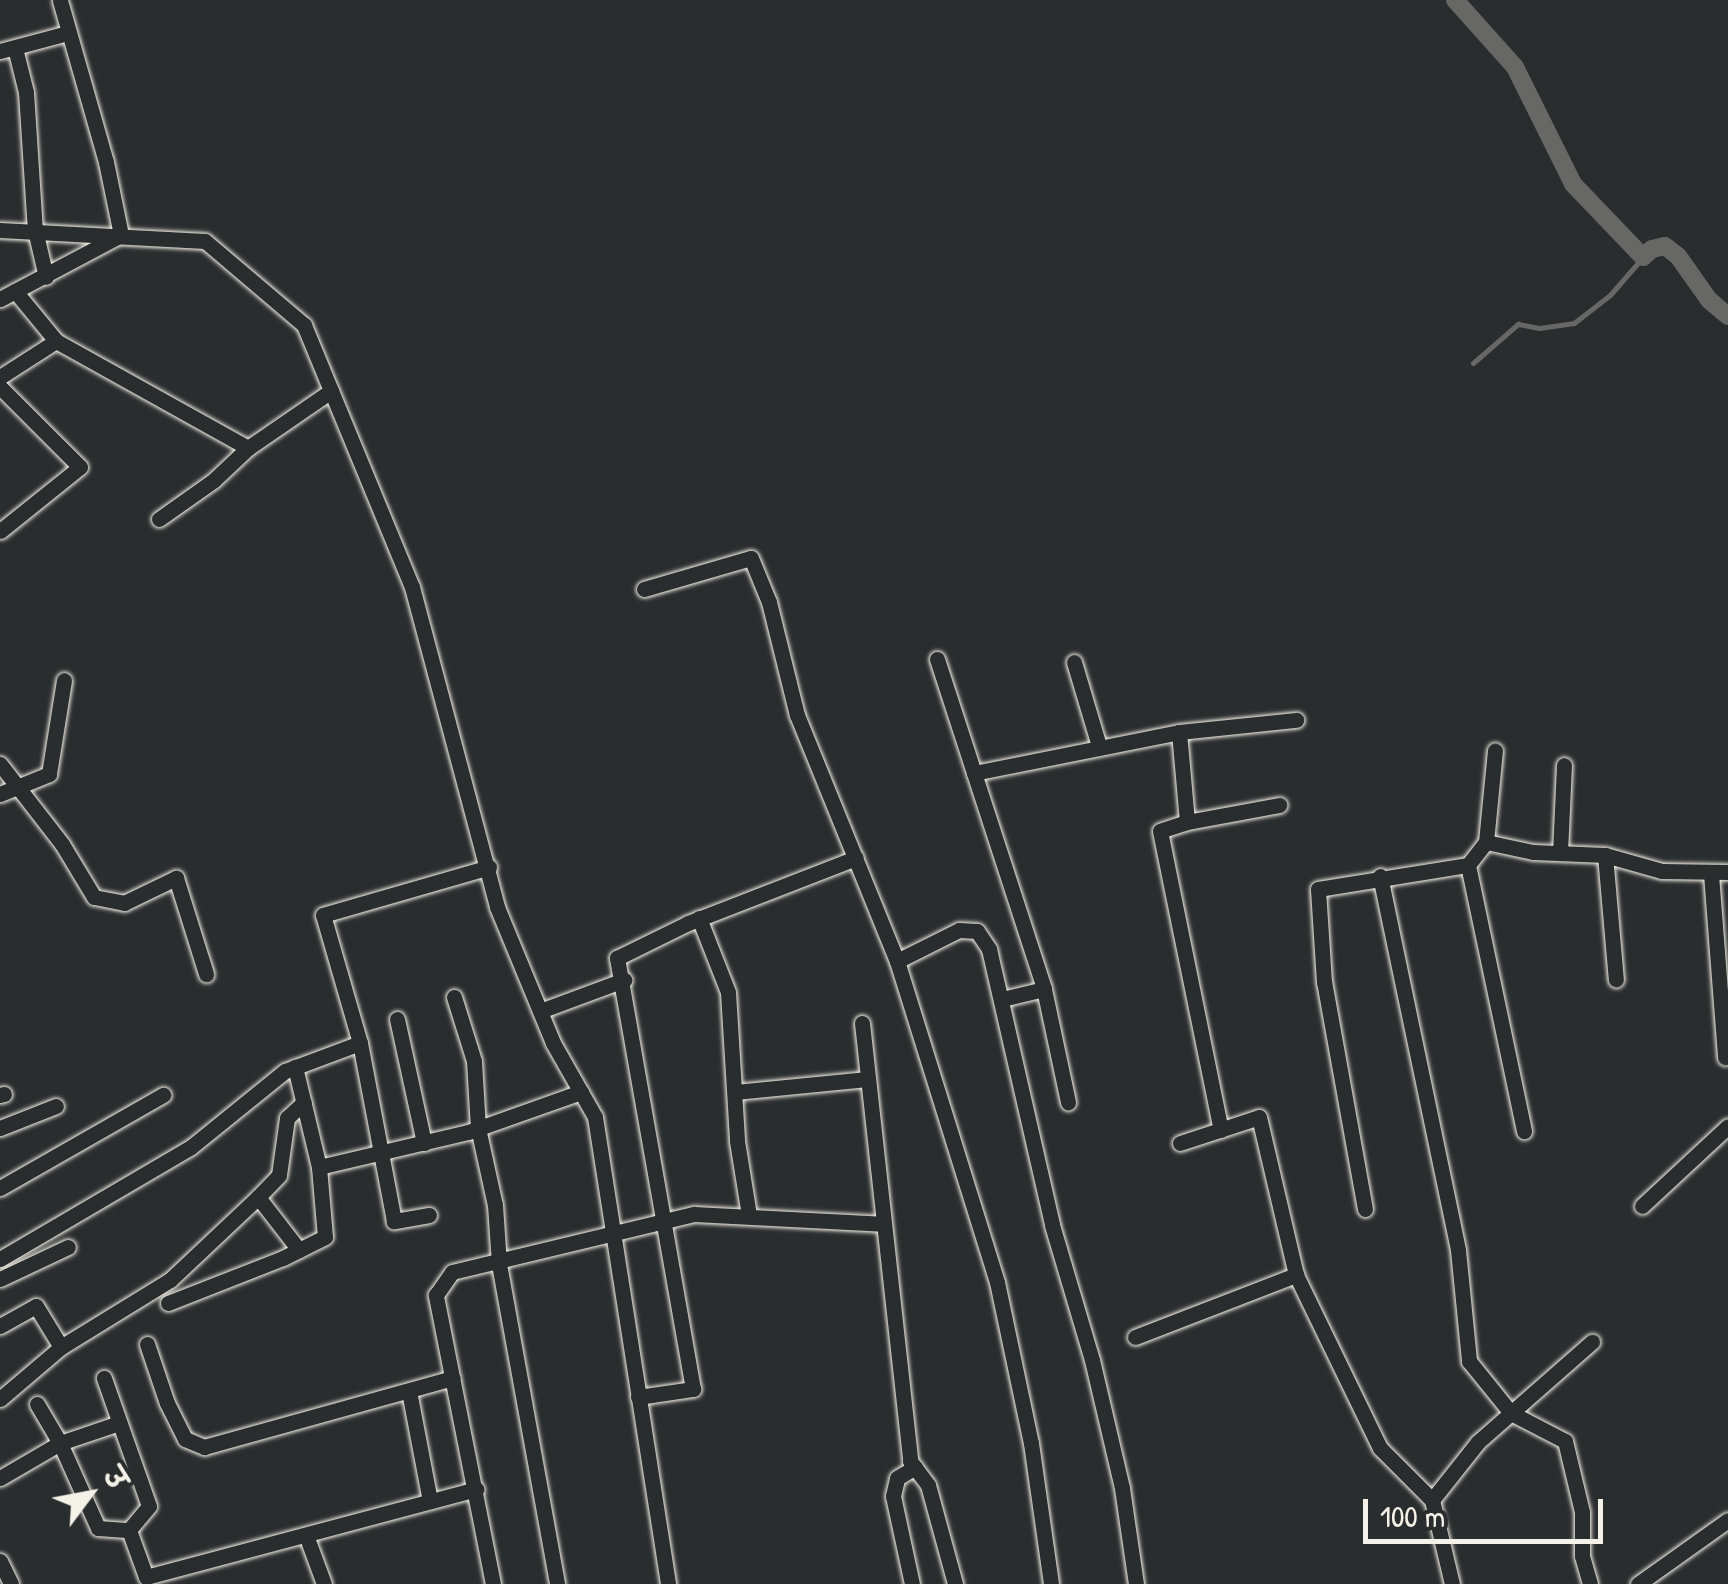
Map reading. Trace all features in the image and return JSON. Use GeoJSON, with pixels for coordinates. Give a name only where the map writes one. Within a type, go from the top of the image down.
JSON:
{"type":"FeatureCollection","features":[{"type":"Feature","properties":{"kind":"street"},"geometry":{"type":"LineString","coordinates":[[60,0],[106,162],[122,235]]}},
{"type":"Feature","properties":{"kind":"street"},"geometry":{"type":"LineString","coordinates":[[46,276],[35,230],[26,92],[7,49],[67,33]]}},
{"type":"Feature","properties":{"kind":"street"},"geometry":{"type":"LineString","coordinates":[[0,230],[205,241],[304,325],[412,587],[497,907],[540,1012],[595,1117],[668,1584]]}},
{"type":"Feature","properties":{"kind":"street"},"geometry":{"type":"LineString","coordinates":[[122,235],[8,295],[56,341],[248,448]]}},
{"type":"Feature","properties":{"kind":"street"},"geometry":{"type":"LineString","coordinates":[[0,377],[56,341]]}},
{"type":"Feature","properties":{"kind":"street"},"geometry":{"type":"LineString","coordinates":[[0,387],[80,467],[0,531]]}},
{"type":"Feature","properties":{"kind":"street"},"geometry":{"type":"LineString","coordinates":[[159,519],[214,480],[248,448],[330,391]]}},
{"type":"Feature","properties":{"kind":"street"},"geometry":{"type":"LineString","coordinates":[[644,589],[752,558],[770,602],[798,715],[898,961],[998,1282],[1031,1444],[1051,1584]]}},
{"type":"Feature","properties":{"kind":"street"},"geometry":{"type":"LineString","coordinates":[[937,659],[1044,990],[1068,1102]]}},
{"type":"Feature","properties":{"kind":"street"},"geometry":{"type":"LineString","coordinates":[[1074,662],[1099,746]]}},
{"type":"Feature","properties":{"kind":"street"},"geometry":{"type":"LineString","coordinates":[[0,794],[49,774],[64,680]]}},
{"type":"Feature","properties":{"kind":"street"},"geometry":{"type":"LineString","coordinates":[[974,773],[1179,732],[1296,720]]}},
{"type":"Feature","properties":{"kind":"street"},"geometry":{"type":"LineString","coordinates":[[1179,732],[1187,822]]}},
{"type":"Feature","properties":{"kind":"street"},"geometry":{"type":"LineString","coordinates":[[1365,1209],[1324,982],[1318,889],[1380,876],[1468,865],[1486,842],[1495,750]]}},
{"type":"Feature","properties":{"kind":"street"},"geometry":{"type":"LineString","coordinates":[[0,764],[62,844],[94,897],[124,903],[176,878],[206,974]]}},
{"type":"Feature","properties":{"kind":"street"},"geometry":{"type":"LineString","coordinates":[[1560,853],[1564,766]]}},
{"type":"Feature","properties":{"kind":"street"},"geometry":{"type":"LineString","coordinates":[[1221,1130],[1160,831],[1187,822],[1279,805]]}},
{"type":"Feature","properties":{"kind":"street"},"geometry":{"type":"LineString","coordinates":[[1486,842],[1605,855],[1662,872],[1720,873],[1725,1057]]}},
{"type":"Feature","properties":{"kind":"street"},"geometry":{"type":"LineString","coordinates":[[1605,855],[1616,980]]}},
{"type":"Feature","properties":{"kind":"street"},"geometry":{"type":"LineString","coordinates":[[638,1397],[693,1389],[624,980],[617,958],[699,918],[856,858]]}},
{"type":"Feature","properties":{"kind":"street"},"geometry":{"type":"LineString","coordinates":[[1468,865],[1524,1131]]}},
{"type":"Feature","properties":{"kind":"street"},"geometry":{"type":"LineString","coordinates":[[429,1215],[394,1220],[360,1043],[323,915],[489,868]]}},
{"type":"Feature","properties":{"kind":"street"},"geometry":{"type":"LineString","coordinates":[[1380,876],[1458,1250],[1469,1361],[1511,1413],[1565,1441],[1582,1512],[1582,1556],[1590,1584]]}},
{"type":"Feature","properties":{"kind":"street"},"geometry":{"type":"LineString","coordinates":[[699,918],[728,992],[737,1141],[749,1215]]}},
{"type":"Feature","properties":{"kind":"street"},"geometry":{"type":"LineString","coordinates":[[898,961],[959,930],[977,932],[990,950],[1052,1225],[1092,1360],[1122,1488],[1136,1584]]}},
{"type":"Feature","properties":{"kind":"street"},"geometry":{"type":"LineString","coordinates":[[540,1012],[624,980]]}},
{"type":"Feature","properties":{"kind":"street"},"geometry":{"type":"LineString","coordinates":[[1002,998],[1044,990]]}},
{"type":"Feature","properties":{"kind":"street"},"geometry":{"type":"LineString","coordinates":[[454,997],[474,1061],[478,1128],[495,1205],[499,1264],[557,1584]]}},
{"type":"Feature","properties":{"kind":"street"},"geometry":{"type":"LineString","coordinates":[[397,1019],[424,1143]]}},
{"type":"Feature","properties":{"kind":"street"},"geometry":{"type":"LineString","coordinates":[[862,1024],[910,1461],[928,1485],[956,1584]]}},
{"type":"Feature","properties":{"kind":"street"},"geometry":{"type":"LineString","coordinates":[[0,1260],[191,1147],[295,1067],[360,1043]]}},
{"type":"Feature","properties":{"kind":"street"},"geometry":{"type":"LineString","coordinates":[[168,1302],[324,1237],[319,1167],[295,1067]]}},
{"type":"Feature","properties":{"kind":"street"},"geometry":{"type":"LineString","coordinates":[[735,1092],[867,1079]]}},
{"type":"Feature","properties":{"kind":"street"},"geometry":{"type":"LineString","coordinates":[[319,1167],[478,1128],[581,1092]]}},
{"type":"Feature","properties":{"kind":"street"},"geometry":{"type":"LineString","coordinates":[[0,1188],[163,1095]]}},
{"type":"Feature","properties":{"kind":"street"},"geometry":{"type":"LineString","coordinates":[[0,1398],[61,1347],[170,1280],[258,1197],[279,1175],[286,1118],[304,1102]]}},
{"type":"Feature","properties":{"kind":"street"},"geometry":{"type":"LineString","coordinates":[[0,1128],[56,1106]]}},
{"type":"Feature","properties":{"kind":"street"},"geometry":{"type":"LineString","coordinates":[[1180,1143],[1260,1117],[1296,1275],[1380,1448],[1432,1500],[1452,1584]]}},
{"type":"Feature","properties":{"kind":"street"},"geometry":{"type":"LineString","coordinates":[[1642,1206],[1728,1126]]}},
{"type":"Feature","properties":{"kind":"street"},"geometry":{"type":"LineString","coordinates":[[258,1197],[299,1250]]}},
{"type":"Feature","properties":{"kind":"street"},"geometry":{"type":"LineString","coordinates":[[493,1584],[436,1296],[452,1272],[499,1264],[662,1219],[749,1215],[882,1224]]}},
{"type":"Feature","properties":{"kind":"street"},"geometry":{"type":"LineString","coordinates":[[0,1279],[68,1247]]}},
{"type":"Feature","properties":{"kind":"street"},"geometry":{"type":"LineString","coordinates":[[1135,1336],[1296,1275]]}},
{"type":"Feature","properties":{"kind":"street"},"geometry":{"type":"LineString","coordinates":[[0,1326],[36,1306],[61,1347]]}},
{"type":"Feature","properties":{"kind":"street"},"geometry":{"type":"LineString","coordinates":[[1432,1500],[1478,1442],[1592,1342]]}},
{"type":"Feature","properties":{"kind":"street"},"geometry":{"type":"LineString","coordinates":[[148,1344],[167,1404],[185,1439],[204,1447],[454,1378]]}},
{"type":"Feature","properties":{"kind":"street"},"geometry":{"type":"LineString","coordinates":[[104,1378],[149,1506],[129,1530]]}},
{"type":"Feature","properties":{"kind":"street"},"geometry":{"type":"LineString","coordinates":[[409,1390],[430,1501]]}},
{"type":"Feature","properties":{"kind":"street"},"geometry":{"type":"LineString","coordinates":[[37,1404],[60,1443],[98,1528],[129,1530]]}},
{"type":"Feature","properties":{"kind":"street"},"geometry":{"type":"LineString","coordinates":[[0,1478],[60,1443],[119,1422]]}},
{"type":"Feature","properties":{"kind":"street"},"geometry":{"type":"LineString","coordinates":[[912,1584],[893,1496],[897,1478],[915,1467]]}},
{"type":"Feature","properties":{"kind":"street"},"geometry":{"type":"LineString","coordinates":[[129,1530],[143,1580],[175,1578],[306,1535],[476,1488]]}},
{"type":"Feature","properties":{"kind":"street"},"geometry":{"type":"LineString","coordinates":[[1638,1584],[1728,1520]]}},
{"type":"Feature","properties":{"kind":"street"},"geometry":{"type":"LineString","coordinates":[[306,1535],[324,1584]]}},
{"type":"Feature","properties":{"kind":"street"},"geometry":{"type":"LineString","coordinates":[[0,1561],[12,1584]]}},
{"type":"Feature","properties":{"kind":"waterway"},"geometry":{"type":"LineString","coordinates":[[1455,0],[1515,67],[1573,184],[1643,257],[1652,249],[1665,246],[1678,256],[1709,300],[1728,316]]}},
{"type":"Feature","properties":{"kind":"waterway"},"geometry":{"type":"LineString","coordinates":[[1473,363],[1518,324],[1539,328],[1574,323],[1610,295],[1643,257]]}}]}
